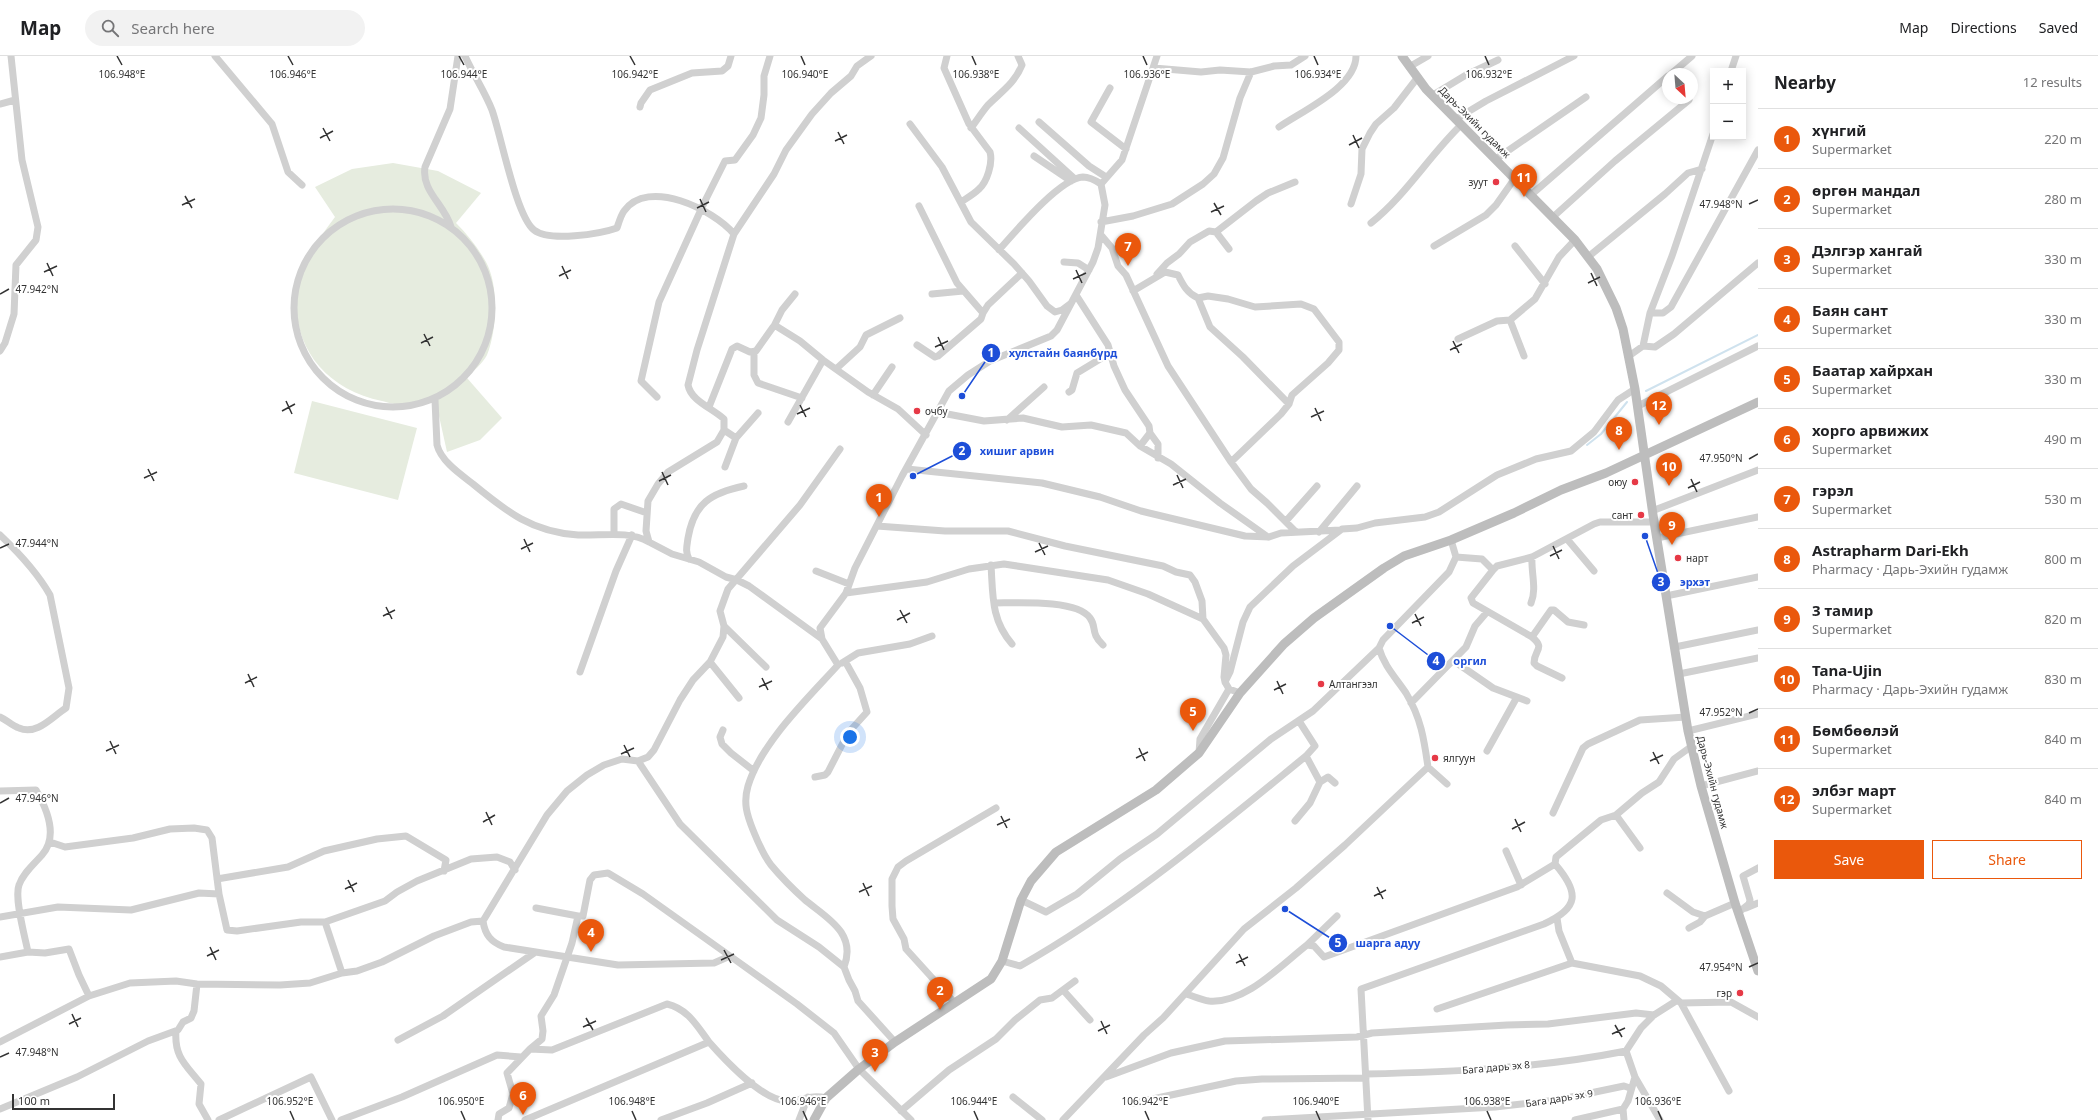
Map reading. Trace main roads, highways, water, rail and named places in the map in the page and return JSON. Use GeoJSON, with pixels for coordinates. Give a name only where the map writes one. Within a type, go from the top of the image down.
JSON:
{"type":"FeatureCollection","features":[{"type":"Feature","properties":{"kind":"main road","name":"Дарь-Эхийн гудамж"},"geometry":{"type":"LineString","coordinates":[[1402,56],[1418,78],[1458,122],[1532,194],[1575,240],[1588,257],[1613,300],[1621,322],[1638,406],[1656,538],[1688,731],[1701,786],[1735,903],[1742,910],[1758,971]]}},
{"type":"Feature","properties":{"kind":"main road"},"geometry":{"type":"LineString","coordinates":[[814,1120],[826,1098],[860,1069],[895,1042],[991,979],[1002,961],[1021,900],[1031,881],[1056,852],[1156,790],[1199,753],[1240,693],[1284,644],[1314,618],[1363,582],[1404,556],[1451,540],[1514,513],[1561,490],[1606,474],[1758,402]]}},
{"type":"Feature","properties":{"kind":"waterway"},"geometry":{"type":"LineString","coordinates":[[1646,391],[1758,335]]}},
{"type":"Feature","properties":{"kind":"waterway"},"geometry":{"type":"LineString","coordinates":[[1587,445],[1601,434],[1627,402]]}},
{"type":"Feature","properties":{"kind":"place","name":"зуут"},"geometry":{"type":"Point","coordinates":[1496,182]}},
{"type":"Feature","properties":{"kind":"place","name":"Бөмбөөлэй"},"geometry":{"type":"Point","coordinates":[1524,197]}},
{"type":"Feature","properties":{"kind":"place","name":"гэрэл"},"geometry":{"type":"Point","coordinates":[1128,266]}},
{"type":"Feature","properties":{"kind":"place","name":"хулстайн баянбүрд"},"geometry":{"type":"Point","coordinates":[962,396]}},
{"type":"Feature","properties":{"kind":"place","name":"очбу"},"geometry":{"type":"Point","coordinates":[917,411]}},
{"type":"Feature","properties":{"kind":"place","name":"элбэг март"},"geometry":{"type":"Point","coordinates":[1659,425]}},
{"type":"Feature","properties":{"kind":"place","name":"Astrapharm Dari-Ekh"},"geometry":{"type":"Point","coordinates":[1619,450]}},
{"type":"Feature","properties":{"kind":"place","name":"хишиг арвин"},"geometry":{"type":"Point","coordinates":[913,476]}},
{"type":"Feature","properties":{"kind":"place","name":"оюу"},"geometry":{"type":"Point","coordinates":[1635,482]}},
{"type":"Feature","properties":{"kind":"place","name":"Tana-Ujin"},"geometry":{"type":"Point","coordinates":[1669,486]}},
{"type":"Feature","properties":{"kind":"place","name":"сант"},"geometry":{"type":"Point","coordinates":[1641,515]}},
{"type":"Feature","properties":{"kind":"place","name":"хүнгий"},"geometry":{"type":"Point","coordinates":[879,517]}},
{"type":"Feature","properties":{"kind":"place","name":"эрхэт"},"geometry":{"type":"Point","coordinates":[1645,536]}},
{"type":"Feature","properties":{"kind":"place","name":"3 тамир"},"geometry":{"type":"Point","coordinates":[1672,545]}},
{"type":"Feature","properties":{"kind":"place","name":"нарт"},"geometry":{"type":"Point","coordinates":[1678,558]}},
{"type":"Feature","properties":{"kind":"place","name":"оргил"},"geometry":{"type":"Point","coordinates":[1390,626]}},
{"type":"Feature","properties":{"kind":"place","name":"Алтангээл"},"geometry":{"type":"Point","coordinates":[1321,684]}},
{"type":"Feature","properties":{"kind":"place","name":"Баатар хайрхан"},"geometry":{"type":"Point","coordinates":[1193,731]}},
{"type":"Feature","properties":{"kind":"place","name":"ялгуун"},"geometry":{"type":"Point","coordinates":[1435,758]}},
{"type":"Feature","properties":{"kind":"place","name":"шарга адуу"},"geometry":{"type":"Point","coordinates":[1285,909]}},
{"type":"Feature","properties":{"kind":"place","name":"Баян сант"},"geometry":{"type":"Point","coordinates":[591,952]}},
{"type":"Feature","properties":{"kind":"place","name":"гэр"},"geometry":{"type":"Point","coordinates":[1740,993]}},
{"type":"Feature","properties":{"kind":"place","name":"өргөн мандал"},"geometry":{"type":"Point","coordinates":[940,1010]}},
{"type":"Feature","properties":{"kind":"place","name":"Дэлгэр хангай"},"geometry":{"type":"Point","coordinates":[875,1072]}},
{"type":"Feature","properties":{"kind":"place","name":"хорго арвижих"},"geometry":{"type":"Point","coordinates":[523,1115]}}]}
